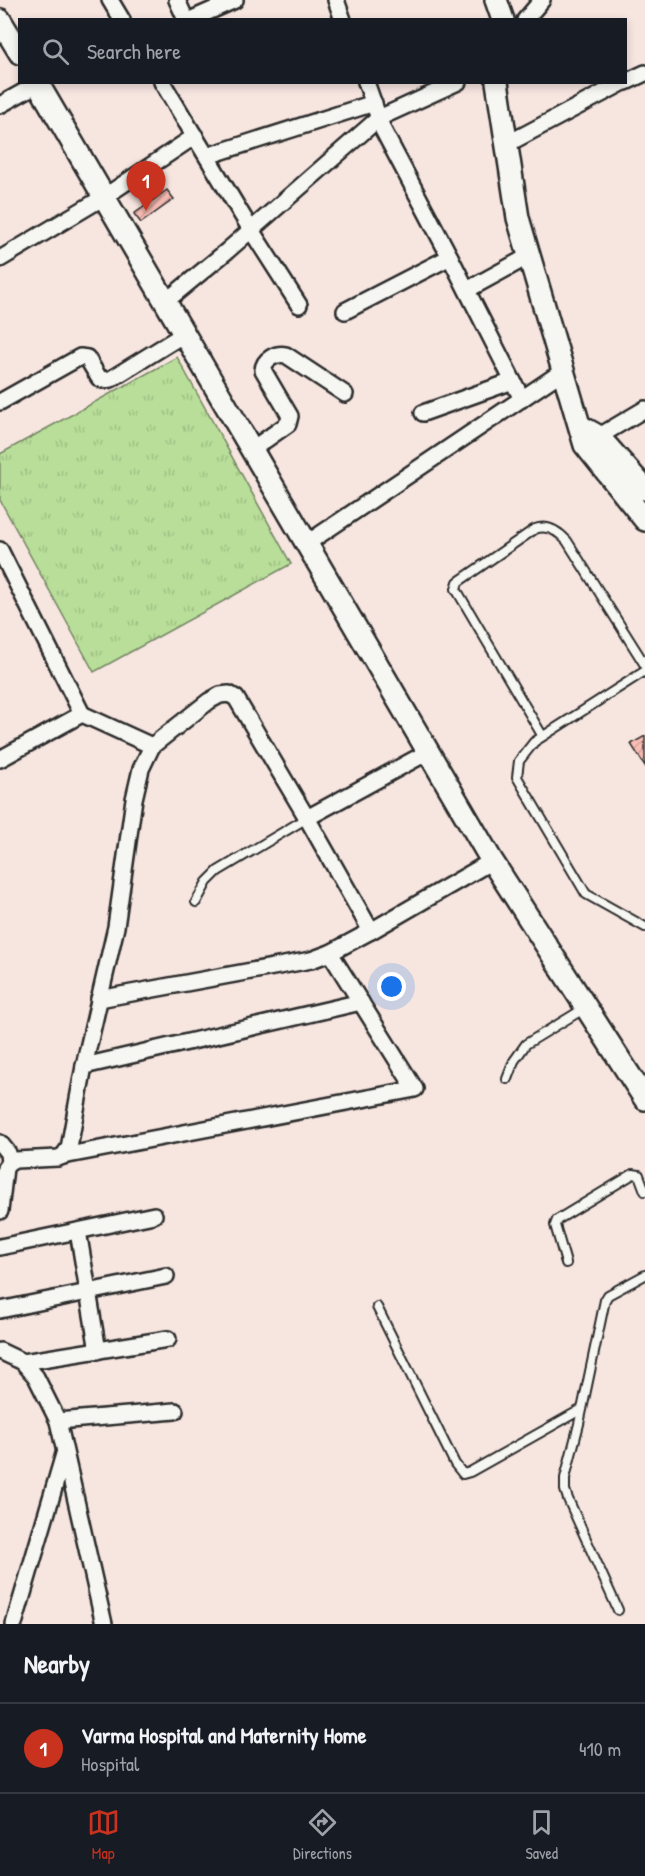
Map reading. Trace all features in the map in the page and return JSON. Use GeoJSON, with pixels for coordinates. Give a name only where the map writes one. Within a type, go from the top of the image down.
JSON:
{"type":"FeatureCollection","features":[{"type":"Feature","properties":{"kind":"street"},"geometry":{"type":"LineString","coordinates":[[110,0],[121,18]]}},
{"type":"Feature","properties":{"kind":"street"},"geometry":{"type":"LineString","coordinates":[[177,0],[185,18]]}},
{"type":"Feature","properties":{"kind":"street"},"geometry":{"type":"LineString","coordinates":[[194,18],[235,0]]}},
{"type":"Feature","properties":{"kind":"street"},"geometry":{"type":"LineString","coordinates":[[336,0],[343,18]]}},
{"type":"Feature","properties":{"kind":"street"},"geometry":{"type":"LineString","coordinates":[[496,0],[502,18]]}},
{"type":"Feature","properties":{"kind":"street"},"geometry":{"type":"LineString","coordinates":[[527,18],[542,0]]}},
{"type":"Feature","properties":{"kind":"street"},"geometry":{"type":"LineString","coordinates":[[0,20],[18,50]]}},
{"type":"Feature","properties":{"kind":"street"},"geometry":{"type":"LineString","coordinates":[[627,81],[645,73]]}},
{"type":"Feature","properties":{"kind":"street"},"geometry":{"type":"LineString","coordinates":[[0,105],[37,84]]}},
{"type":"Feature","properties":{"kind":"street"},"geometry":{"type":"LineString","coordinates":[[40,84],[492,861],[645,1099]]}},
{"type":"Feature","properties":{"kind":"street"},"geometry":{"type":"LineString","coordinates":[[163,84],[251,231],[299,304]]}},
{"type":"Feature","properties":{"kind":"street"},"geometry":{"type":"LineString","coordinates":[[367,84],[383,130],[522,399]]}},
{"type":"Feature","properties":{"kind":"street"},"geometry":{"type":"LineString","coordinates":[[165,302],[251,231],[379,118],[454,84]]}},
{"type":"Feature","properties":{"kind":"street"},"geometry":{"type":"LineString","coordinates":[[497,84],[518,218],[563,371],[588,436],[644,516]]}},
{"type":"Feature","properties":{"kind":"street"},"geometry":{"type":"LineString","coordinates":[[507,144],[621,84]]}},
{"type":"Feature","properties":{"kind":"street"},"geometry":{"type":"LineString","coordinates":[[207,156],[374,103]]}},
{"type":"Feature","properties":{"kind":"street"},"geometry":{"type":"LineString","coordinates":[[0,259],[104,197],[195,136]]}},
{"type":"Feature","properties":{"kind":"street"},"geometry":{"type":"LineString","coordinates":[[467,290],[530,256]]}},
{"type":"Feature","properties":{"kind":"street"},"geometry":{"type":"LineString","coordinates":[[345,311],[450,257]]}},
{"type":"Feature","properties":{"kind":"street"},"geometry":{"type":"LineString","coordinates":[[0,402],[80,357],[87,358],[99,378],[111,379],[184,334]]}},
{"type":"Feature","properties":{"kind":"street"},"geometry":{"type":"LineString","coordinates":[[251,450],[288,424],[290,420],[291,416],[263,370],[266,362],[277,354],[286,355],[345,394]]}},
{"type":"Feature","properties":{"kind":"street"},"geometry":{"type":"LineString","coordinates":[[306,544],[563,371]]}},
{"type":"Feature","properties":{"kind":"street"},"geometry":{"type":"LineString","coordinates":[[423,413],[513,381]]}},
{"type":"Feature","properties":{"kind":"street"},"geometry":{"type":"LineString","coordinates":[[588,436],[645,409]]}},
{"type":"Feature","properties":{"kind":"street"},"geometry":{"type":"LineString","coordinates":[[588,436],[645,489]]}},
{"type":"Feature","properties":{"kind":"street"},"geometry":{"type":"LineString","coordinates":[[0,550],[82,714],[152,746]]}},
{"type":"Feature","properties":{"kind":"street"},"geometry":{"type":"LineString","coordinates":[[63,1156],[69,1148],[84,1066],[116,927],[141,769],[152,746],[209,701],[220,695],[229,694],[236,698],[371,931]]}},
{"type":"Feature","properties":{"kind":"street"},"geometry":{"type":"LineString","coordinates":[[0,759],[82,714]]}},
{"type":"Feature","properties":{"kind":"street"},"geometry":{"type":"LineString","coordinates":[[307,818],[428,752]]}},
{"type":"Feature","properties":{"kind":"street"},"geometry":{"type":"LineString","coordinates":[[99,999],[311,960],[330,953],[371,931],[492,861]]}},
{"type":"Feature","properties":{"kind":"street"},"geometry":{"type":"LineString","coordinates":[[0,1211],[5,1168],[9,1162],[15,1160],[58,1158],[415,1089],[330,953]]}},
{"type":"Feature","properties":{"kind":"street"},"geometry":{"type":"LineString","coordinates":[[84,1066],[361,1002]]}},
{"type":"Feature","properties":{"kind":"street"},"geometry":{"type":"LineString","coordinates":[[0,1143],[8,1154],[9,1162]]}},
{"type":"Feature","properties":{"kind":"street"},"geometry":{"type":"LineString","coordinates":[[0,1247],[153,1215]]}},
{"type":"Feature","properties":{"kind":"street"},"geometry":{"type":"LineString","coordinates":[[78,1231],[98,1351]]}},
{"type":"Feature","properties":{"kind":"street"},"geometry":{"type":"LineString","coordinates":[[0,1310],[166,1276]]}},
{"type":"Feature","properties":{"kind":"street"},"geometry":{"type":"LineString","coordinates":[[23,1362],[168,1339]]}},
{"type":"Feature","properties":{"kind":"street"},"geometry":{"type":"LineString","coordinates":[[0,1351],[23,1362],[36,1377],[58,1421],[104,1624]]}},
{"type":"Feature","properties":{"kind":"street"},"geometry":{"type":"LineString","coordinates":[[58,1421],[175,1411]]}},
{"type":"Feature","properties":{"kind":"street"},"geometry":{"type":"LineString","coordinates":[[15,1624],[65,1451]]}},
{"type":"Feature","properties":{"kind":"lane"},"geometry":{"type":"LineString","coordinates":[[542,735],[456,589],[458,582],[477,568],[540,527],[561,534],[645,665]]}},
{"type":"Feature","properties":{"kind":"lane"},"geometry":{"type":"LineString","coordinates":[[645,671],[542,735],[523,753],[519,761],[517,777],[586,894],[645,927]]}},
{"type":"Feature","properties":{"kind":"lane"},"geometry":{"type":"LineString","coordinates":[[196,902],[207,882],[218,871],[307,818]]}},
{"type":"Feature","properties":{"kind":"lane"},"geometry":{"type":"LineString","coordinates":[[507,1079],[514,1061],[526,1044],[586,1007]]}},
{"type":"Feature","properties":{"kind":"lane"},"geometry":{"type":"LineString","coordinates":[[566,1263],[555,1225],[557,1220],[633,1174],[639,1175],[645,1191]]}},
{"type":"Feature","properties":{"kind":"lane"},"geometry":{"type":"LineString","coordinates":[[618,1610],[565,1490],[565,1478],[605,1300],[608,1295],[645,1275]]}},
{"type":"Feature","properties":{"kind":"lane"},"geometry":{"type":"LineString","coordinates":[[377,1307],[455,1464],[463,1474],[470,1473],[582,1408]]}},
{"type":"Feature","properties":{"kind":"green space"},"geometry":{"type":"Polygon","coordinates":[[[177,357],[291,564],[94,672],[0,500],[0,454],[177,357]]]}},
{"type":"Feature","properties":{"kind":"building"},"geometry":{"type":"Polygon","coordinates":[[[167,190],[174,199],[141,223],[134,214],[167,190]]]}},
{"type":"Feature","properties":{"kind":"building"},"geometry":{"type":"Polygon","coordinates":[[[645,736],[645,766],[631,744],[645,736]]]}},
{"type":"Feature","properties":{"kind":"place","name":"Varma Hospital and Maternity Home"},"geometry":{"type":"Point","coordinates":[146,211]}}]}
